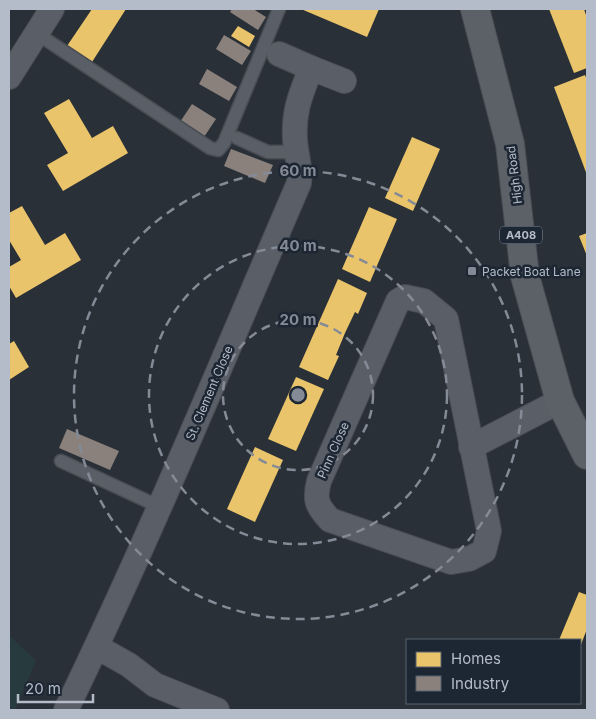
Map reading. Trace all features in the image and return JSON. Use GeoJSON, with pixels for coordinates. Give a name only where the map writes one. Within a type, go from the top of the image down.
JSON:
{"type":"FeatureCollection","features":[{"type":"Feature","properties":{"kind":"main road","name":"High Road"},"geometry":{"type":"LineString","coordinates":[[475,9],[510,144],[525,276],[560,401],[587,455]]}},
{"type":"Feature","properties":{"kind":"street"},"geometry":{"type":"LineString","coordinates":[[9,77],[52,9]]}},
{"type":"Feature","properties":{"kind":"street"},"geometry":{"type":"LineString","coordinates":[[279,54],[344,81]]}},
{"type":"Feature","properties":{"kind":"street","name":"St. Clement Close"},"geometry":{"type":"LineString","coordinates":[[66,710],[97,647],[160,506],[299,182],[301,169],[296,152],[295,121],[297,103],[311,68]]}},
{"type":"Feature","properties":{"kind":"street","name":"Pinn Close"},"geometry":{"type":"LineString","coordinates":[[405,297],[424,301],[446,319],[471,447],[489,531],[484,551],[468,559],[451,562],[330,520],[320,510],[315,494],[318,481],[398,301],[405,297]]}},
{"type":"Feature","properties":{"kind":"street"},"geometry":{"type":"LineString","coordinates":[[471,447],[560,401]]}},
{"type":"Feature","properties":{"kind":"street"},"geometry":{"type":"LineString","coordinates":[[97,647],[129,665],[155,686],[217,710]]}},
{"type":"Feature","properties":{"kind":"lane"},"geometry":{"type":"LineString","coordinates":[[36,33],[210,148],[218,150],[224,143],[279,9]]}},
{"type":"Feature","properties":{"kind":"lane"},"geometry":{"type":"LineString","coordinates":[[238,138],[268,152],[296,152]]}},
{"type":"Feature","properties":{"kind":"lane"},"geometry":{"type":"LineString","coordinates":[[61,461],[160,506]]}},
{"type":"Feature","properties":{"kind":"green space"},"geometry":{"type":"Polygon","coordinates":[[[9,635],[36,661],[15,710],[9,710],[9,635]]]}},
{"type":"Feature","properties":{"kind":"building: Homes"},"geometry":{"type":"Polygon","coordinates":[[[92,9],[126,9],[92,62],[67,46],[92,9]]]}},
{"type":"Feature","properties":{"kind":"building: Homes"},"geometry":{"type":"Polygon","coordinates":[[[301,9],[379,9],[367,37],[301,9]]]}},
{"type":"Feature","properties":{"kind":"building: Homes"},"geometry":{"type":"Polygon","coordinates":[[[549,9],[584,9],[587,18],[587,68],[574,73],[549,9]]]}},
{"type":"Feature","properties":{"kind":"building: Homes"},"geometry":{"type":"Polygon","coordinates":[[[238,26],[255,36],[249,47],[231,36],[238,26]]]}},
{"type":"Feature","properties":{"kind":"building: Homes"},"geometry":{"type":"Polygon","coordinates":[[[585,75],[587,80],[587,175],[554,87],[585,75]]]}},
{"type":"Feature","properties":{"kind":"building: Homes"},"geometry":{"type":"Polygon","coordinates":[[[69,99],[92,138],[113,126],[128,153],[63,191],[47,165],[68,153],[44,113],[69,99]]]}},
{"type":"Feature","properties":{"kind":"building: Homes"},"geometry":{"type":"Polygon","coordinates":[[[412,137],[440,149],[413,211],[385,198],[412,137]]]}},
{"type":"Feature","properties":{"kind":"building: Homes"},"geometry":{"type":"Polygon","coordinates":[[[22,206],[45,245],[65,233],[81,260],[16,298],[9,286],[9,267],[21,260],[9,240],[9,213],[22,206]]]}},
{"type":"Feature","properties":{"kind":"building: Homes"},"geometry":{"type":"Polygon","coordinates":[[[369,207],[397,219],[370,282],[342,269],[369,207]]]}},
{"type":"Feature","properties":{"kind":"building: Homes"},"geometry":{"type":"Polygon","coordinates":[[[587,233],[587,256],[579,236],[587,233]]]}},
{"type":"Feature","properties":{"kind":"building: Homes"},"geometry":{"type":"Polygon","coordinates":[[[338,279],[367,293],[358,314],[355,312],[345,333],[336,355],[339,356],[328,380],[299,367],[338,279]]]}},
{"type":"Feature","properties":{"kind":"building: Homes"},"geometry":{"type":"Polygon","coordinates":[[[14,341],[29,367],[9,380],[9,344],[14,341]]]}},
{"type":"Feature","properties":{"kind":"building: Homes"},"geometry":{"type":"Polygon","coordinates":[[[296,377],[324,389],[296,451],[268,439],[296,377]]]}},
{"type":"Feature","properties":{"kind":"building: Homes"},"geometry":{"type":"Polygon","coordinates":[[[255,447],[283,460],[255,522],[227,509],[255,447]]]}},
{"type":"Feature","properties":{"kind":"building: Homes"},"geometry":{"type":"Polygon","coordinates":[[[579,592],[587,595],[587,629],[581,644],[581,639],[559,639],[579,592]]]}},
{"type":"Feature","properties":{"kind":"building: Industry"},"geometry":{"type":"Polygon","coordinates":[[[232,9],[253,9],[266,17],[258,30],[230,12],[232,9]]]}},
{"type":"Feature","properties":{"kind":"building: Industry"},"geometry":{"type":"Polygon","coordinates":[[[224,35],[251,51],[242,65],[216,49],[224,35]]]}},
{"type":"Feature","properties":{"kind":"building: Industry"},"geometry":{"type":"Polygon","coordinates":[[[207,69],[237,87],[229,101],[199,84],[207,69]]]}},
{"type":"Feature","properties":{"kind":"building: Industry"},"geometry":{"type":"Polygon","coordinates":[[[192,104],[216,119],[204,137],[180,122],[192,104]]]}},
{"type":"Feature","properties":{"kind":"building: Industry"},"geometry":{"type":"Polygon","coordinates":[[[231,149],[273,165],[265,183],[224,166],[231,149]]]}},
{"type":"Feature","properties":{"kind":"building: Industry"},"geometry":{"type":"Polygon","coordinates":[[[67,429],[119,451],[110,470],[59,448],[67,429]]]}},
{"type":"Feature","properties":{"kind":"place","name":"Packet Boat Lane"},"geometry":{"type":"Point","coordinates":[472,271]}}]}
